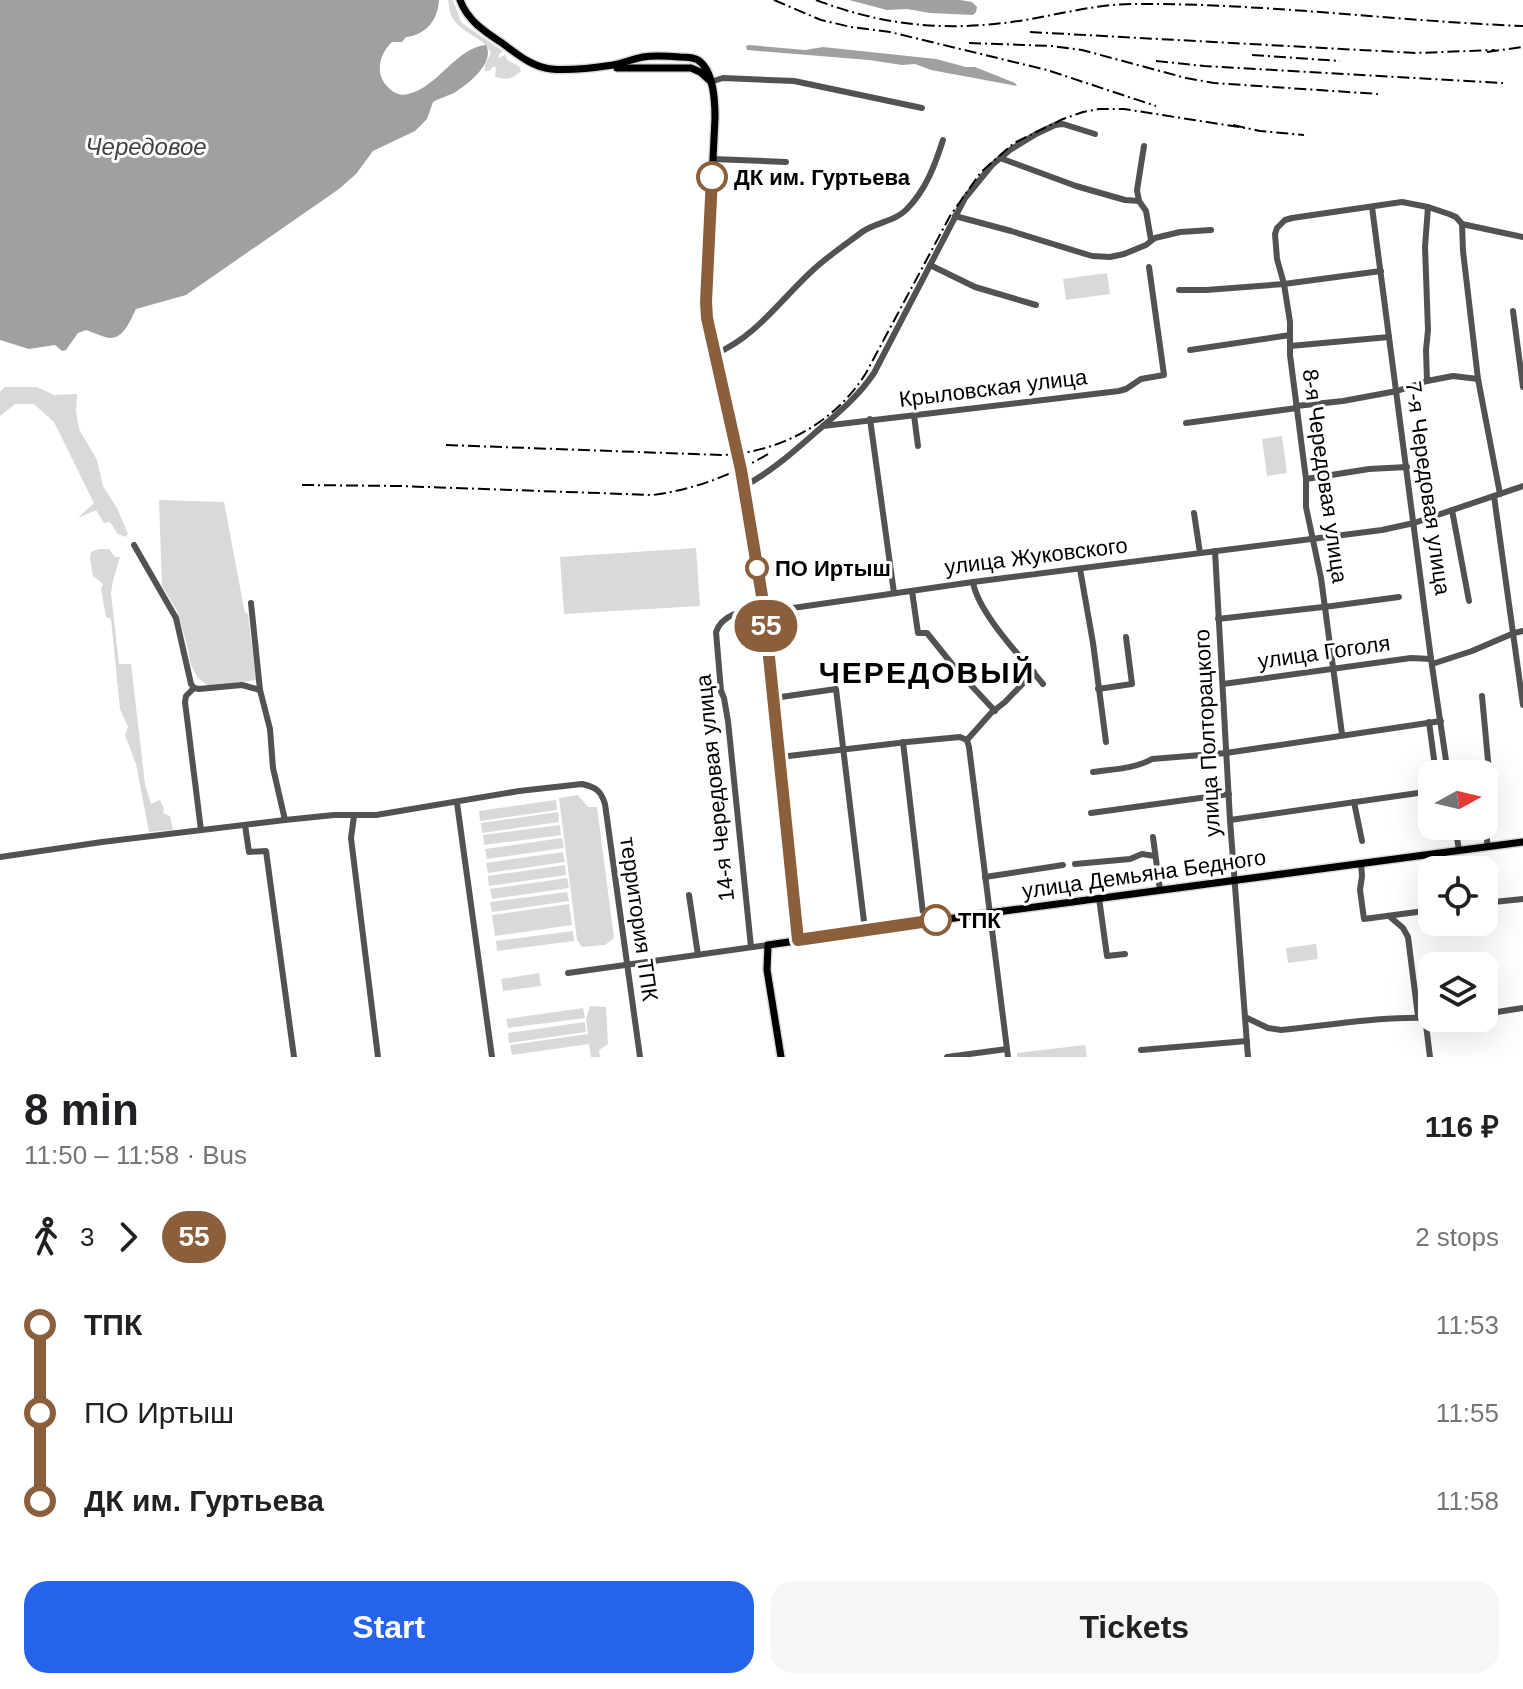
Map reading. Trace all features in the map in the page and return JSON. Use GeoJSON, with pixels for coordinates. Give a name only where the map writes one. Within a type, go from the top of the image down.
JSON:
{"type":"FeatureCollection","features":[{"type":"Feature","properties":{"kind":"main road"},"geometry":{"type":"LineString","coordinates":[[460,0],[469,19],[531,63],[551,69],[616,64],[650,56],[694,58],[702,65],[710,82],[715,101],[707,318],[744,486],[764,610],[798,940]]}},
{"type":"Feature","properties":{"kind":"main road","name":"улица Демьяна Бедного"},"geometry":{"type":"LineString","coordinates":[[768,945],[1523,842]]}},
{"type":"Feature","properties":{"kind":"main road"},"geometry":{"type":"LineString","coordinates":[[768,945],[767,970],[781,1057]]}},
{"type":"Feature","properties":{"kind":"street"},"geometry":{"type":"LineString","coordinates":[[710,82],[723,78],[794,81],[922,108]]}},
{"type":"Feature","properties":{"kind":"street"},"geometry":{"type":"LineString","coordinates":[[744,486],[762,477],[823,426],[853,400],[868,381],[965,198],[984,173],[1000,158],[1036,134],[1060,124],[1095,134]]}},
{"type":"Feature","properties":{"kind":"street"},"geometry":{"type":"LineString","coordinates":[[715,354],[747,335],[828,257],[868,228],[896,218],[907,209],[930,177],[943,140]]}},
{"type":"Feature","properties":{"kind":"street"},"geometry":{"type":"LineString","coordinates":[[1144,146],[1137,190],[1139,201],[1146,211],[1151,240]]}},
{"type":"Feature","properties":{"kind":"street"},"geometry":{"type":"LineString","coordinates":[[1000,158],[1076,186],[1139,201]]}},
{"type":"Feature","properties":{"kind":"street"},"geometry":{"type":"LineString","coordinates":[[713,159],[786,162]]}},
{"type":"Feature","properties":{"kind":"street"},"geometry":{"type":"LineString","coordinates":[[1372,207],[1402,202],[1428,207],[1456,217],[1462,224],[1523,237]]}},
{"type":"Feature","properties":{"kind":"street","name":"8-я Чередовая улица"},"geometry":{"type":"LineString","coordinates":[[1342,734],[1321,578],[1306,507],[1306,479],[1290,346],[1290,322],[1275,234],[1280,224],[1292,218],[1372,207]]}},
{"type":"Feature","properties":{"kind":"street","name":"7-я Чередовая улица"},"geometry":{"type":"LineString","coordinates":[[1372,207],[1446,760]]}},
{"type":"Feature","properties":{"kind":"street"},"geometry":{"type":"LineString","coordinates":[[1427,381],[1425,247],[1428,207]]}},
{"type":"Feature","properties":{"kind":"street"},"geometry":{"type":"LineString","coordinates":[[955,216],[1092,256],[1110,257],[1180,232],[1211,230]]}},
{"type":"Feature","properties":{"kind":"street"},"geometry":{"type":"LineString","coordinates":[[1462,224],[1478,379],[1497,495],[1523,705]]}},
{"type":"Feature","properties":{"kind":"street"},"geometry":{"type":"LineString","coordinates":[[930,265],[975,287],[1036,305]]}},
{"type":"Feature","properties":{"kind":"street","name":"Крыловская улица"},"geometry":{"type":"LineString","coordinates":[[823,426],[1119,391],[1141,379],[1164,375],[1149,267]]}},
{"type":"Feature","properties":{"kind":"street"},"geometry":{"type":"LineString","coordinates":[[1179,290],[1284,284],[1381,271]]}},
{"type":"Feature","properties":{"kind":"street"},"geometry":{"type":"LineString","coordinates":[[1513,311],[1523,387]]}},
{"type":"Feature","properties":{"kind":"street"},"geometry":{"type":"LineString","coordinates":[[1190,350],[1290,335]]}},
{"type":"Feature","properties":{"kind":"street"},"geometry":{"type":"LineString","coordinates":[[1290,346],[1389,337]]}},
{"type":"Feature","properties":{"kind":"street"},"geometry":{"type":"LineString","coordinates":[[1186,423],[1343,401],[1453,376],[1478,379]]}},
{"type":"Feature","properties":{"kind":"street"},"geometry":{"type":"LineString","coordinates":[[914,415],[918,446]]}},
{"type":"Feature","properties":{"kind":"street"},"geometry":{"type":"LineString","coordinates":[[870,419],[894,593]]}},
{"type":"Feature","properties":{"kind":"street"},"geometry":{"type":"LineString","coordinates":[[1306,479],[1369,469],[1407,467]]}},
{"type":"Feature","properties":{"kind":"street","name":"улица Жуковского"},"geometry":{"type":"LineString","coordinates":[[719,624],[742,612],[1313,540],[1414,523],[1523,486]]}},
{"type":"Feature","properties":{"kind":"street"},"geometry":{"type":"LineString","coordinates":[[1452,510],[1469,601]]}},
{"type":"Feature","properties":{"kind":"street"},"geometry":{"type":"LineString","coordinates":[[1194,513],[1200,553]]}},
{"type":"Feature","properties":{"kind":"street"},"geometry":{"type":"LineString","coordinates":[[134,545],[176,618],[189,679],[194,688]]}},
{"type":"Feature","properties":{"kind":"street","name":"улица Полторацкого"},"geometry":{"type":"LineString","coordinates":[[1215,551],[1230,820],[1248,1057]]}},
{"type":"Feature","properties":{"kind":"street"},"geometry":{"type":"LineString","coordinates":[[1080,569],[1106,742]]}},
{"type":"Feature","properties":{"kind":"street"},"geometry":{"type":"LineString","coordinates":[[973,582],[984,611],[1043,684]]}},
{"type":"Feature","properties":{"kind":"street"},"geometry":{"type":"LineString","coordinates":[[912,591],[918,633],[927,633],[995,711]]}},
{"type":"Feature","properties":{"kind":"street"},"geometry":{"type":"LineString","coordinates":[[1218,619],[1399,597]]}},
{"type":"Feature","properties":{"kind":"street"},"geometry":{"type":"LineString","coordinates":[[251,603],[260,690],[270,729],[273,768],[285,820]]}},
{"type":"Feature","properties":{"kind":"street","name":"14-я Чередовая улица"},"geometry":{"type":"LineString","coordinates":[[719,624],[716,632],[721,691],[728,721],[751,947]]}},
{"type":"Feature","properties":{"kind":"street","name":"улица Гоголя"},"geometry":{"type":"LineString","coordinates":[[1223,684],[1411,658],[1432,662],[1472,651],[1523,631]]}},
{"type":"Feature","properties":{"kind":"street"},"geometry":{"type":"LineString","coordinates":[[1098,689],[1132,684],[1126,637]]}},
{"type":"Feature","properties":{"kind":"street"},"geometry":{"type":"LineString","coordinates":[[967,740],[1034,672]]}},
{"type":"Feature","properties":{"kind":"street"},"geometry":{"type":"LineString","coordinates":[[201,830],[186,696],[194,688],[242,685],[260,690]]}},
{"type":"Feature","properties":{"kind":"street"},"geometry":{"type":"LineString","coordinates":[[774,698],[836,689],[865,930]]}},
{"type":"Feature","properties":{"kind":"street"},"geometry":{"type":"LineString","coordinates":[[1482,696],[1491,793],[1485,826],[1488,847]]}},
{"type":"Feature","properties":{"kind":"street"},"geometry":{"type":"LineString","coordinates":[[1093,772],[1126,768],[1152,759],[1226,753],[1441,721]]}},
{"type":"Feature","properties":{"kind":"street"},"geometry":{"type":"LineString","coordinates":[[1429,722],[1434,760]]}},
{"type":"Feature","properties":{"kind":"street"},"geometry":{"type":"LineString","coordinates":[[780,757],[903,742],[960,737],[967,740]]}},
{"type":"Feature","properties":{"kind":"street"},"geometry":{"type":"LineString","coordinates":[[947,1057],[1007,1053],[967,740]]}},
{"type":"Feature","properties":{"kind":"street"},"geometry":{"type":"LineString","coordinates":[[903,742],[924,922]]}},
{"type":"Feature","properties":{"kind":"street","name":"территория ТПК"},"geometry":{"type":"LineString","coordinates":[[457,803],[559,786],[582,784],[597,788],[605,804],[640,1057]]}},
{"type":"Feature","properties":{"kind":"street"},"geometry":{"type":"LineString","coordinates":[[1230,820],[1418,793]]}},
{"type":"Feature","properties":{"kind":"street"},"geometry":{"type":"LineString","coordinates":[[1091,813],[1229,794]]}},
{"type":"Feature","properties":{"kind":"street"},"geometry":{"type":"LineString","coordinates":[[1354,802],[1362,841]]}},
{"type":"Feature","properties":{"kind":"street"},"geometry":{"type":"LineString","coordinates":[[0,857],[285,820],[384,814],[457,803],[492,1057]]}},
{"type":"Feature","properties":{"kind":"street"},"geometry":{"type":"LineString","coordinates":[[354,816],[351,847],[378,1057]]}},
{"type":"Feature","properties":{"kind":"street"},"geometry":{"type":"LineString","coordinates":[[245,825],[249,852],[266,851],[294,1057]]}},
{"type":"Feature","properties":{"kind":"street"},"geometry":{"type":"LineString","coordinates":[[1153,837],[1160,890]]}},
{"type":"Feature","properties":{"kind":"street"},"geometry":{"type":"LineString","coordinates":[[1457,840],[1459,850]]}},
{"type":"Feature","properties":{"kind":"street"},"geometry":{"type":"LineString","coordinates":[[1075,864],[1130,859],[1142,854],[1155,856]]}},
{"type":"Feature","properties":{"kind":"street"},"geometry":{"type":"LineString","coordinates":[[1361,863],[1360,890],[1364,919],[1418,912]]}},
{"type":"Feature","properties":{"kind":"street"},"geometry":{"type":"LineString","coordinates":[[985,877],[1063,865]]}},
{"type":"Feature","properties":{"kind":"street"},"geometry":{"type":"LineString","coordinates":[[689,895],[698,955]]}},
{"type":"Feature","properties":{"kind":"street"},"geometry":{"type":"LineString","coordinates":[[1099,898],[1107,956],[1125,954]]}},
{"type":"Feature","properties":{"kind":"street"},"geometry":{"type":"LineString","coordinates":[[1498,902],[1523,899]]}},
{"type":"Feature","properties":{"kind":"street"},"geometry":{"type":"LineString","coordinates":[[1388,915],[1408,937],[1418,984]]}},
{"type":"Feature","properties":{"kind":"street","name":"улица Демьяна Бедного"},"geometry":{"type":"LineString","coordinates":[[568,973],[768,945]]}},
{"type":"Feature","properties":{"kind":"street"},"geometry":{"type":"LineString","coordinates":[[1498,1012],[1523,1008]]}},
{"type":"Feature","properties":{"kind":"street"},"geometry":{"type":"LineString","coordinates":[[1245,1017],[1268,1028],[1281,1030],[1418,1018]]}},
{"type":"Feature","properties":{"kind":"street"},"geometry":{"type":"LineString","coordinates":[[1427,1032],[1430,1057]]}},
{"type":"Feature","properties":{"kind":"street"},"geometry":{"type":"LineString","coordinates":[[1141,1050],[1247,1041]]}},
{"type":"Feature","properties":{"kind":"shaded area"},"geometry":{"type":"Polygon","coordinates":[[[448,0],[453,0],[461,22],[503,51],[499,58],[505,55],[521,71],[506,79],[495,77],[494,66],[485,71],[491,53],[454,20],[448,0]]]}},
{"type":"Feature","properties":{"kind":"shaded area"},"geometry":{"type":"Polygon","coordinates":[[[1107,273],[1110,294],[1066,300],[1063,279],[1107,273]]]}},
{"type":"Feature","properties":{"kind":"shaded area"},"geometry":{"type":"Polygon","coordinates":[[[5,387],[37,387],[54,395],[77,394],[79,429],[97,460],[103,486],[117,508],[128,534],[126,537],[118,534],[110,522],[104,523],[96,510],[78,518],[94,503],[54,422],[34,404],[15,404],[0,416],[0,392],[5,387]]]}},
{"type":"Feature","properties":{"kind":"shaded area"},"geometry":{"type":"Polygon","coordinates":[[[1282,436],[1287,473],[1267,476],[1262,439],[1282,436]]]}},
{"type":"Feature","properties":{"kind":"shaded area"},"geometry":{"type":"Polygon","coordinates":[[[159,500],[224,502],[243,603],[248,614],[256,680],[215,686],[207,685],[198,678],[191,665],[177,611],[162,586],[159,500]]]}},
{"type":"Feature","properties":{"kind":"shaded area"},"geometry":{"type":"Polygon","coordinates":[[[696,548],[700,606],[564,614],[560,557],[696,548]]]}},
{"type":"Feature","properties":{"kind":"shaded area"},"geometry":{"type":"Polygon","coordinates":[[[109,549],[115,557],[120,557],[111,593],[119,664],[131,664],[145,784],[151,804],[160,800],[163,813],[170,816],[173,830],[149,832],[136,764],[125,735],[128,727],[120,709],[111,619],[106,617],[101,589],[103,584],[93,576],[91,552],[109,549]]]}},
{"type":"Feature","properties":{"kind":"shaded area"},"geometry":{"type":"Polygon","coordinates":[[[578,795],[588,807],[597,807],[614,938],[605,945],[582,947],[577,940],[559,798],[578,795]]]}},
{"type":"Feature","properties":{"kind":"shaded area"},"geometry":{"type":"Polygon","coordinates":[[[556,800],[557,810],[480,821],[479,811],[556,800]]]}},
{"type":"Feature","properties":{"kind":"shaded area"},"geometry":{"type":"Polygon","coordinates":[[[558,812],[559,822],[482,833],[481,823],[558,812]]]}},
{"type":"Feature","properties":{"kind":"shaded area"},"geometry":{"type":"Polygon","coordinates":[[[560,825],[561,835],[484,845],[483,835],[560,825]]]}},
{"type":"Feature","properties":{"kind":"shaded area"},"geometry":{"type":"Polygon","coordinates":[[[562,838],[564,848],[487,859],[485,849],[562,838]]]}},
{"type":"Feature","properties":{"kind":"shaded area"},"geometry":{"type":"Polygon","coordinates":[[[563,852],[565,862],[488,873],[486,863],[563,852]]]}},
{"type":"Feature","properties":{"kind":"shaded area"},"geometry":{"type":"Polygon","coordinates":[[[565,865],[566,875],[489,886],[488,876],[565,865]]]}},
{"type":"Feature","properties":{"kind":"shaded area"},"geometry":{"type":"Polygon","coordinates":[[[567,878],[569,888],[492,899],[490,889],[567,878]]]}},
{"type":"Feature","properties":{"kind":"shaded area"},"geometry":{"type":"Polygon","coordinates":[[[567,892],[569,901],[492,912],[490,902],[567,892]]]}},
{"type":"Feature","properties":{"kind":"shaded area"},"geometry":{"type":"Polygon","coordinates":[[[569,904],[572,925],[495,936],[492,915],[569,904]]]}},
{"type":"Feature","properties":{"kind":"shaded area"},"geometry":{"type":"Polygon","coordinates":[[[573,931],[574,941],[497,951],[496,941],[573,931]]]}},
{"type":"Feature","properties":{"kind":"shaded area"},"geometry":{"type":"Polygon","coordinates":[[[1316,944],[1318,959],[1288,963],[1286,948],[1316,944]]]}},
{"type":"Feature","properties":{"kind":"shaded area"},"geometry":{"type":"Polygon","coordinates":[[[539,973],[541,986],[503,991],[501,979],[539,973]]]}},
{"type":"Feature","properties":{"kind":"shaded area"},"geometry":{"type":"Polygon","coordinates":[[[590,1006],[606,1007],[608,1044],[599,1050],[600,1057],[591,1057],[589,1044],[512,1055],[510,1045],[588,1034],[586,1019],[590,1006]]]}},
{"type":"Feature","properties":{"kind":"shaded area"},"geometry":{"type":"Polygon","coordinates":[[[583,1008],[585,1018],[508,1028],[506,1019],[583,1008]]]}},
{"type":"Feature","properties":{"kind":"shaded area"},"geometry":{"type":"Polygon","coordinates":[[[585,1022],[586,1032],[509,1043],[508,1033],[585,1022]]]}},
{"type":"Feature","properties":{"kind":"shaded area"},"geometry":{"type":"Polygon","coordinates":[[[1085,1045],[1087,1057],[1017,1057],[1017,1053],[1085,1045]]]}},
{"type":"Feature","properties":{"kind":"water","name":"Чередовое"},"geometry":{"type":"Polygon","coordinates":[[[0,0],[439,0],[430,25],[402,42],[392,42],[381,59],[382,79],[391,90],[404,95],[428,84],[476,47],[486,45],[488,51],[480,71],[454,93],[433,102],[427,119],[415,131],[373,151],[356,174],[339,189],[186,295],[136,309],[125,330],[116,337],[105,337],[86,330],[78,333],[66,350],[62,351],[55,345],[29,349],[0,340],[0,0]]]}},
{"type":"Feature","properties":{"kind":"water"},"geometry":{"type":"Polygon","coordinates":[[[849,0],[960,0],[972,2],[977,7],[973,15],[930,13],[887,10],[849,0]]]}},
{"type":"Feature","properties":{"kind":"water"},"geometry":{"type":"Polygon","coordinates":[[[746,46],[805,50],[823,47],[936,59],[975,67],[1017,86],[931,70],[915,64],[747,50],[746,46]]]}},
{"type":"Feature","properties":{"kind":"railway"},"geometry":{"type":"LineString","coordinates":[[774,0],[821,20],[890,32],[1047,70],[1156,106]]}},
{"type":"Feature","properties":{"kind":"railway"},"geometry":{"type":"LineString","coordinates":[[816,0],[868,16],[945,26],[997,24],[1120,4],[1231,6],[1523,26]]}},
{"type":"Feature","properties":{"kind":"railway"},"geometry":{"type":"LineString","coordinates":[[1030,32],[1416,53],[1495,50]]}},
{"type":"Feature","properties":{"kind":"railway"},"geometry":{"type":"LineString","coordinates":[[969,43],[1082,50],[1214,83],[1378,94]]}},
{"type":"Feature","properties":{"kind":"railway"},"geometry":{"type":"LineString","coordinates":[[1487,52],[1523,47]]}},
{"type":"Feature","properties":{"kind":"railway"},"geometry":{"type":"LineString","coordinates":[[1252,55],[1340,61]]}},
{"type":"Feature","properties":{"kind":"railway"},"geometry":{"type":"LineString","coordinates":[[1156,61],[1503,83]]}},
{"type":"Feature","properties":{"kind":"railway"},"geometry":{"type":"LineString","coordinates":[[446,445],[721,455],[743,453],[784,441],[822,420],[853,391],[866,373],[950,216],[981,172],[1014,143],[1063,119],[1099,109],[1124,109],[1245,128]]}},
{"type":"Feature","properties":{"kind":"railway"},"geometry":{"type":"LineString","coordinates":[[1233,125],[1304,135]]}},
{"type":"Feature","properties":{"kind":"railway"},"geometry":{"type":"LineString","coordinates":[[302,485],[653,495],[713,480],[770,453]]}},
{"type":"Feature","properties":{"kind":"bus line","name":"55"},"geometry":{"type":"LineString","coordinates":[[712,177],[707,318],[741,470],[764,608],[798,940],[936,920]]}},
{"type":"Feature","properties":{"kind":"place","name":"ДК им. Гуртьева"},"geometry":{"type":"Point","coordinates":[712,177]}},
{"type":"Feature","properties":{"kind":"place","name":"ПО Иртыш"},"geometry":{"type":"Point","coordinates":[757,568]}},
{"type":"Feature","properties":{"kind":"place","name":"ТПК"},"geometry":{"type":"Point","coordinates":[936,920]}},
{"type":"Feature","properties":{"kind":"district","name":"ЧЕРЕДОВЫЙ"},"geometry":{"type":"Point","coordinates":[927,672]}}]}
